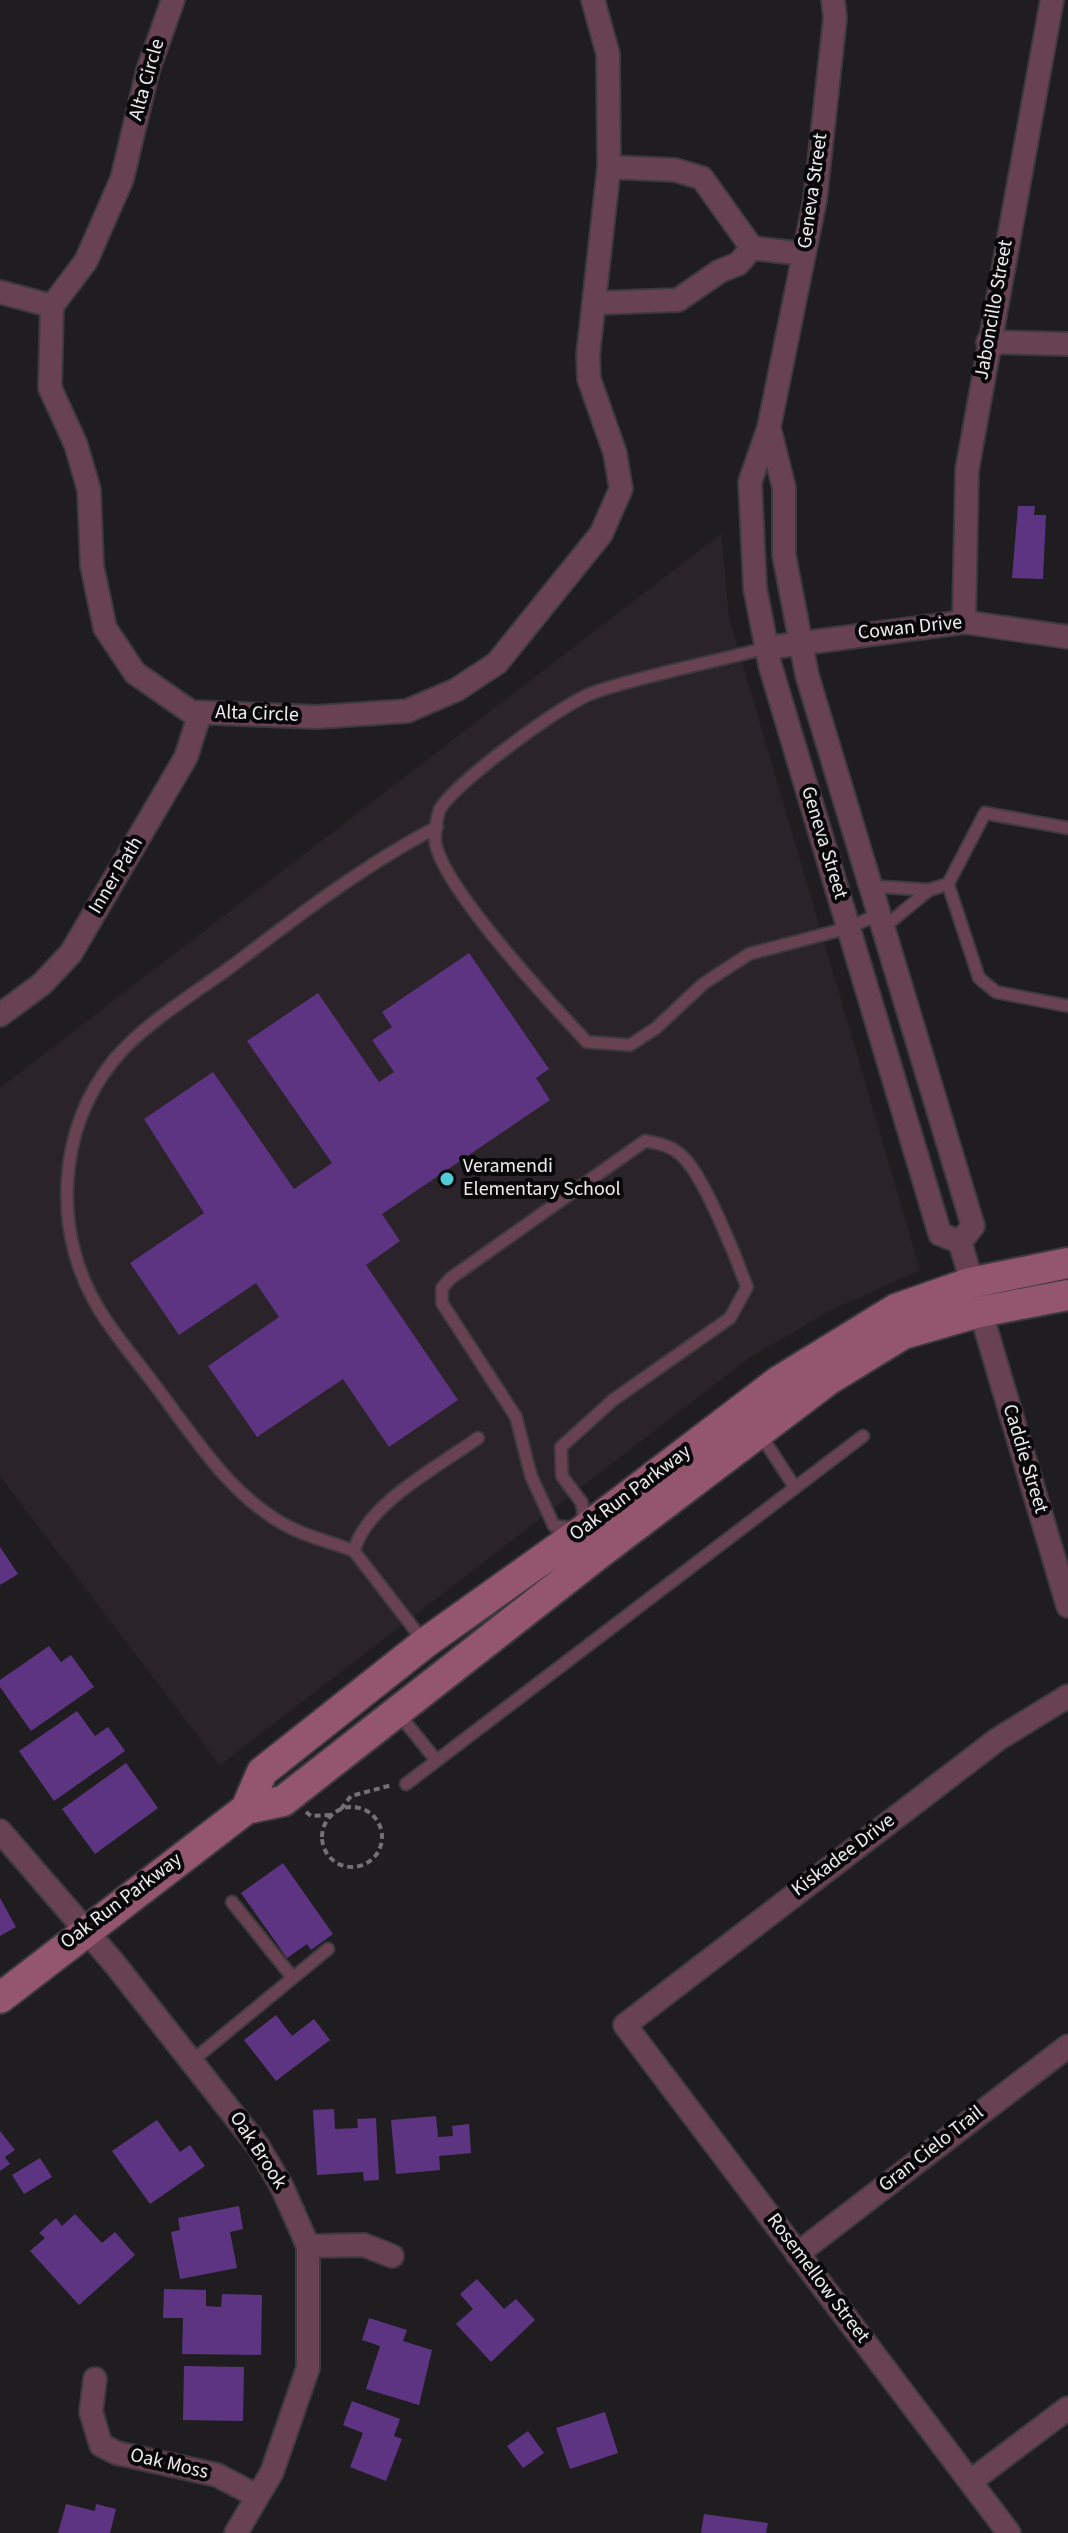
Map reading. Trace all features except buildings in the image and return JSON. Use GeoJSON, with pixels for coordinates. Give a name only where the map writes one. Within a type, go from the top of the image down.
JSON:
{"type":"FeatureCollection","features":[{"type":"Feature","properties":{"kind":"street","name":"Alta Circle"},"geometry":{"type":"LineString","coordinates":[[173,0],[148,70],[122,179],[86,261],[52,306],[50,388],[76,445],[89,490],[92,566],[105,628],[135,673],[191,712],[317,717],[407,711],[456,690],[497,663],[601,534],[621,489],[615,453],[589,379],[588,355],[609,167],[608,54],[593,0]]}},
{"type":"Feature","properties":{"kind":"street","name":"Geneva Street"},"geometry":{"type":"LineString","coordinates":[[833,0],[835,18],[817,185],[769,427],[750,482],[755,588],[766,648],[940,1234],[960,1242]]}},
{"type":"Feature","properties":{"kind":"street","name":"Jaboncillo Street"},"geometry":{"type":"LineString","coordinates":[[964,622],[967,470],[988,342],[1057,49],[1052,0]]}},
{"type":"Feature","properties":{"kind":"street"},"geometry":{"type":"LineString","coordinates":[[609,167],[675,170],[702,178],[752,248],[804,254]]}},
{"type":"Feature","properties":{"kind":"street"},"geometry":{"type":"LineString","coordinates":[[595,303],[678,300],[720,271],[738,264],[752,248]]}},
{"type":"Feature","properties":{"kind":"street"},"geometry":{"type":"LineString","coordinates":[[0,292],[52,306]]}},
{"type":"Feature","properties":{"kind":"street"},"geometry":{"type":"LineString","coordinates":[[988,342],[1068,344]]}},
{"type":"Feature","properties":{"kind":"street","name":"Geneva Street"},"geometry":{"type":"LineString","coordinates":[[769,427],[784,488],[784,555],[800,643],[973,1226],[960,1242]]}},
{"type":"Feature","properties":{"kind":"street","name":"Cowan Drive"},"geometry":{"type":"LineString","coordinates":[[766,648],[964,622],[1068,637]]}},
{"type":"Feature","properties":{"kind":"street","name":"Inner Path"},"geometry":{"type":"LineString","coordinates":[[0,1015],[42,984],[71,953],[186,757],[200,713]]}},
{"type":"Feature","properties":{"kind":"street","name":"Geneva Street"},"geometry":{"type":"LineString","coordinates":[[960,1242],[979,1312]]}},
{"type":"Feature","properties":{"kind":"street","name":"Oak Run Parkway"},"geometry":{"type":"LineString","coordinates":[[0,1998],[246,1809],[283,1801],[398,1713],[779,1381],[896,1309],[970,1283],[1068,1263]]}},
{"type":"Feature","properties":{"kind":"street","name":"Oak Run Parkway"},"geometry":{"type":"LineString","coordinates":[[246,1809],[262,1772],[425,1643],[760,1434],[828,1380],[903,1334],[979,1312],[1068,1295]]}},
{"type":"Feature","properties":{"kind":"street","name":"Caddie Street"},"geometry":{"type":"LineString","coordinates":[[979,1312],[1068,1606]]}},
{"type":"Feature","properties":{"kind":"street","name":"Kiskadee Drive"},"geometry":{"type":"LineString","coordinates":[[625,2025],[998,1739],[1068,1696]]}},
{"type":"Feature","properties":{"kind":"street","name":"Oak Brook"},"geometry":{"type":"LineString","coordinates":[[0,1831],[193,2060],[258,2146],[282,2187],[308,2246],[308,2368],[272,2472],[255,2495],[236,2533]]}},
{"type":"Feature","properties":{"kind":"street","name":"Rosemellow Street"},"geometry":{"type":"LineString","coordinates":[[625,2025],[1009,2533]]}},
{"type":"Feature","properties":{"kind":"street","name":"Gran Cielo Trail"},"geometry":{"type":"LineString","coordinates":[[797,2254],[1068,2046]]}},
{"type":"Feature","properties":{"kind":"street"},"geometry":{"type":"LineString","coordinates":[[308,2246],[364,2245],[392,2256]]}},
{"type":"Feature","properties":{"kind":"street","name":"Oak Moss"},"geometry":{"type":"LineString","coordinates":[[95,2379],[91,2412],[101,2445],[117,2453],[217,2475],[255,2495]]}},
{"type":"Feature","properties":{"kind":"street"},"geometry":{"type":"LineString","coordinates":[[971,2481],[1068,2408]]}},
{"type":"Feature","properties":{"kind":"lane"},"geometry":{"type":"LineString","coordinates":[[766,648],[591,693],[520,740],[462,785],[439,811],[435,841],[454,881],[522,972],[587,1042],[630,1045],[656,1028],[703,984],[749,954],[881,921],[929,890],[948,884],[985,813],[1068,828]]}},
{"type":"Feature","properties":{"kind":"lane"},"geometry":{"type":"LineString","coordinates":[[425,1643],[354,1551],[292,1528],[257,1507],[214,1461],[98,1307],[79,1269],[68,1229],[66,1186],[74,1135],[93,1093],[114,1061],[147,1030],[268,939],[396,849],[437,827]]}},
{"type":"Feature","properties":{"kind":"lane"},"geometry":{"type":"LineString","coordinates":[[948,884],[979,978],[996,992],[1068,1006]]}},
{"type":"Feature","properties":{"kind":"lane"},"geometry":{"type":"LineString","coordinates":[[871,886],[929,890]]}},
{"type":"Feature","properties":{"kind":"lane"},"geometry":{"type":"LineString","coordinates":[[645,1141],[666,1144],[686,1159],[733,1251],[747,1287],[730,1318],[613,1400],[561,1447],[562,1476],[582,1503],[593,1540],[554,1526],[531,1476],[516,1417],[442,1303],[442,1288],[451,1278],[645,1141]]}},
{"type":"Feature","properties":{"kind":"lane"},"geometry":{"type":"LineString","coordinates":[[760,1434],[794,1486]]}},
{"type":"Feature","properties":{"kind":"lane"},"geometry":{"type":"LineString","coordinates":[[406,1784],[863,1436]]}},
{"type":"Feature","properties":{"kind":"lane"},"geometry":{"type":"LineString","coordinates":[[354,1551],[358,1534],[376,1512],[478,1438]]}},
{"type":"Feature","properties":{"kind":"lane"},"geometry":{"type":"LineString","coordinates":[[398,1713],[436,1760]]}},
{"type":"Feature","properties":{"kind":"lane"},"geometry":{"type":"LineString","coordinates":[[232,1902],[293,1978]]}},
{"type":"Feature","properties":{"kind":"lane"},"geometry":{"type":"LineString","coordinates":[[193,2060],[328,1949]]}},
{"type":"Feature","properties":{"kind":"path"},"geometry":{"type":"LineString","coordinates":[[341,1809],[351,1796],[406,1784]]}},
{"type":"Feature","properties":{"kind":"path"},"geometry":{"type":"LineString","coordinates":[[301,1808],[311,1816],[331,1815],[351,1806],[371,1813],[382,1830],[379,1850],[364,1864],[343,1865],[327,1854],[322,1834],[331,1815]]}},
{"type":"Feature","properties":{"kind":"shaded area","name":"Veramendi Elementary School"},"geometry":{"type":"Polygon","coordinates":[[[721,534],[729,618],[920,1270],[829,1311],[749,1358],[220,1765],[0,1476],[0,1088],[721,534]]]}},
{"type":"Feature","properties":{"kind":"place","name":"Veramendi Elementary School"},"geometry":{"type":"Point","coordinates":[447,1179]}}]}
